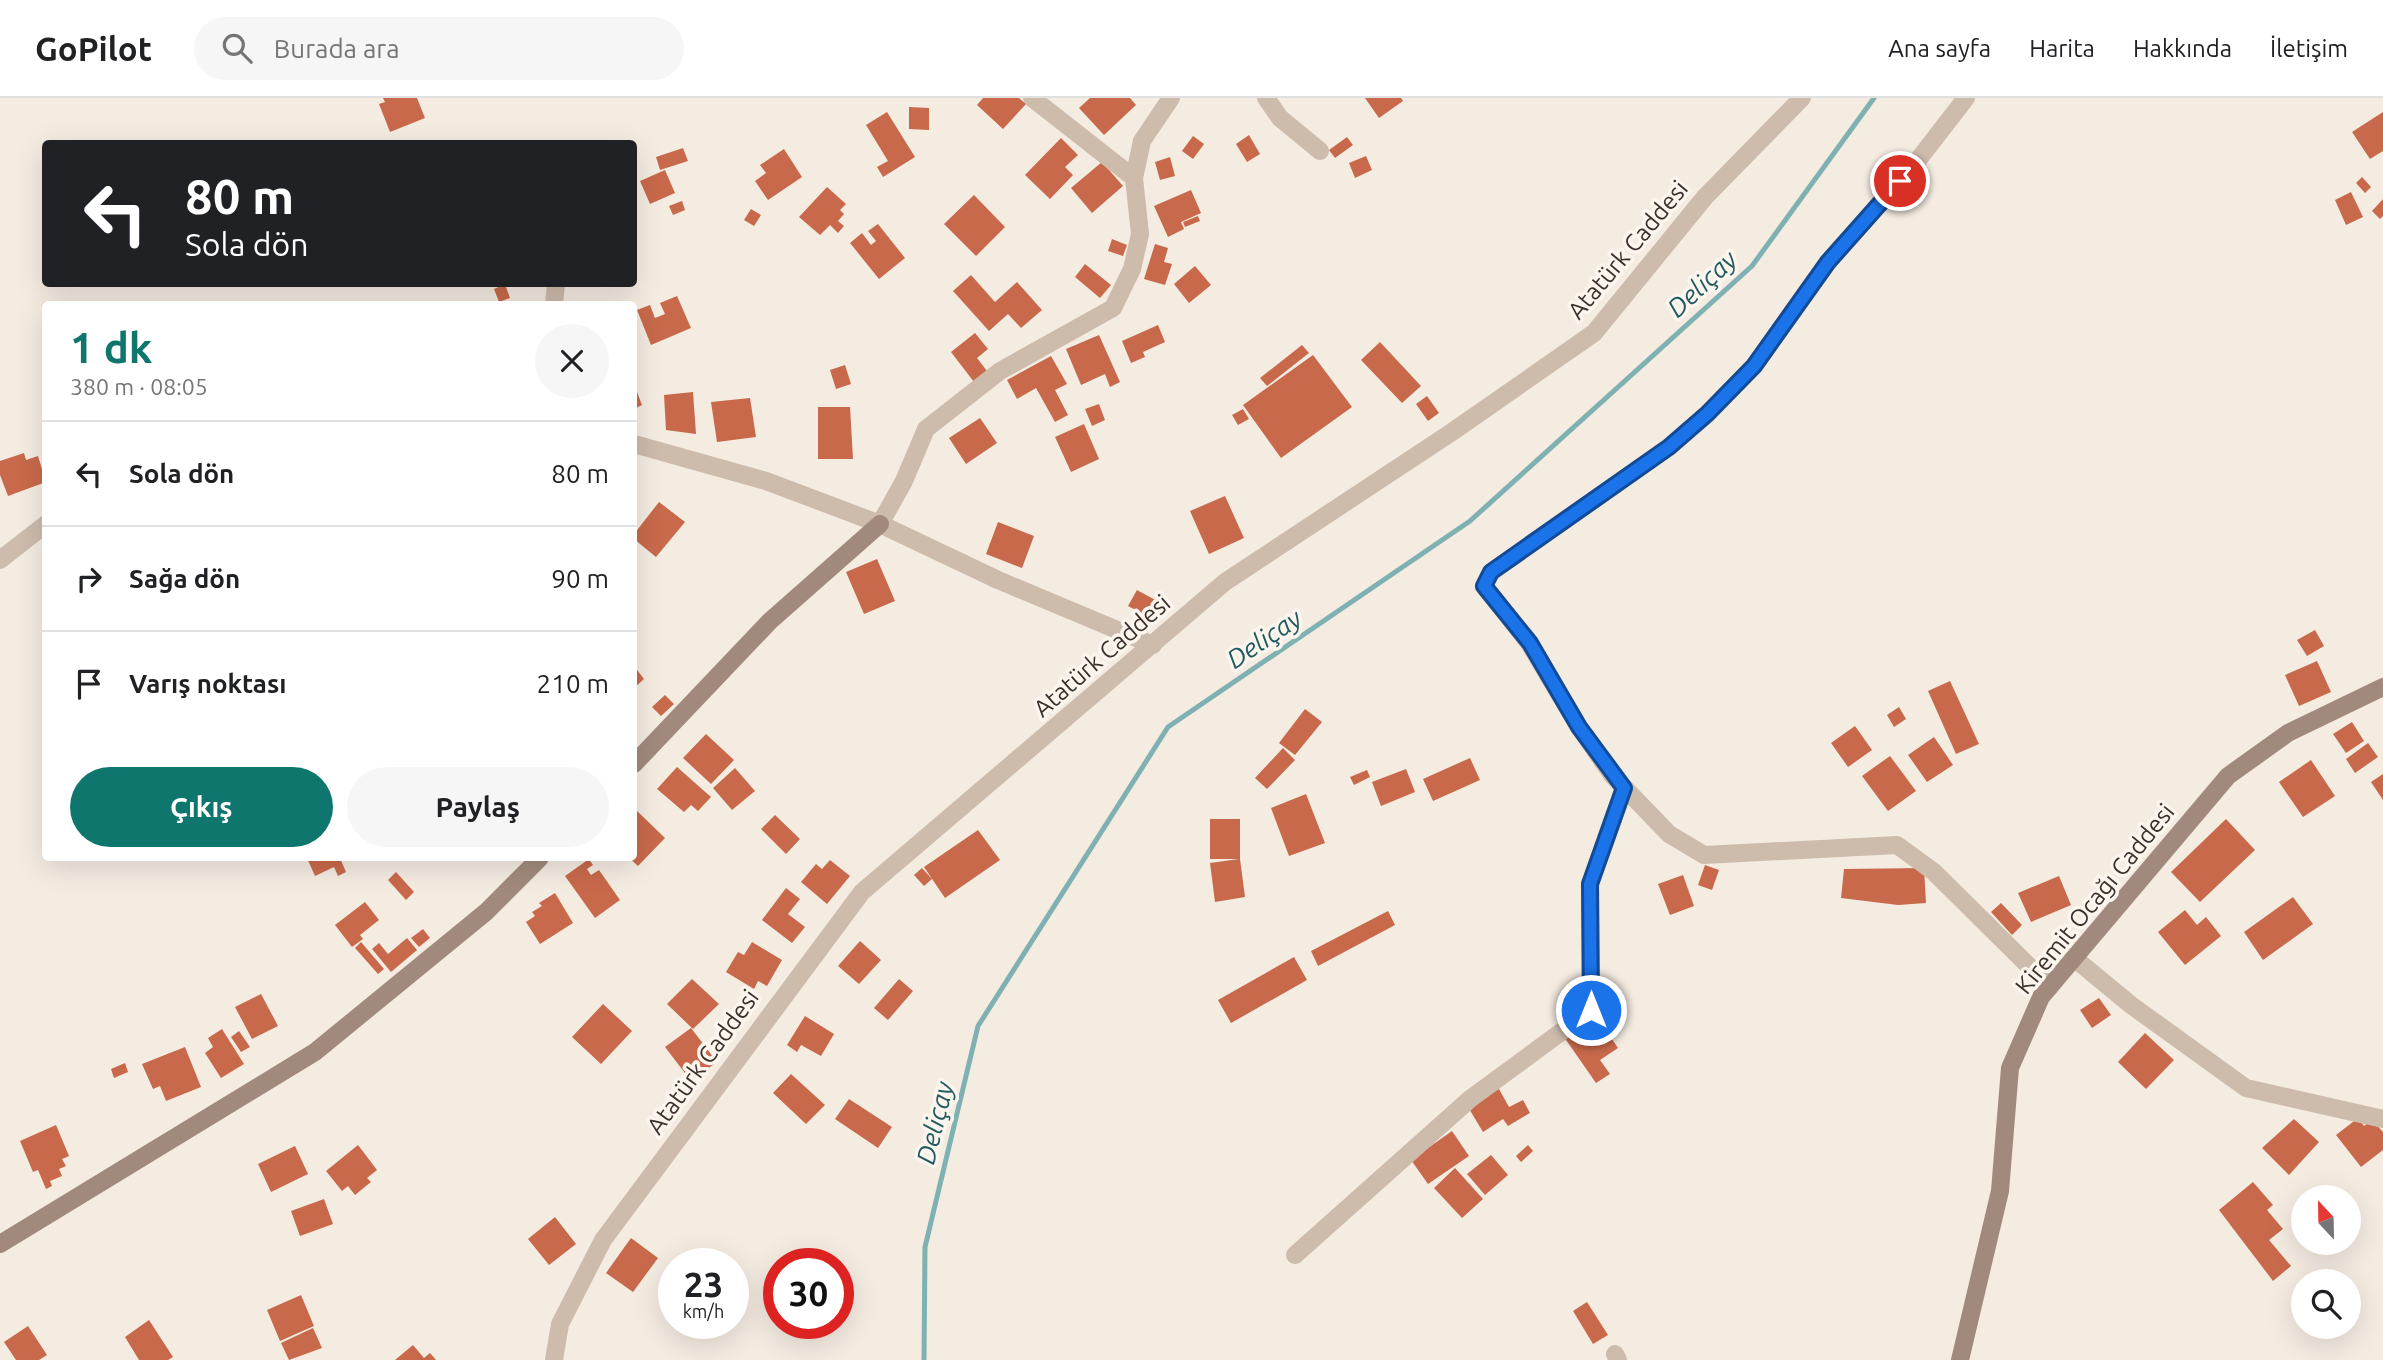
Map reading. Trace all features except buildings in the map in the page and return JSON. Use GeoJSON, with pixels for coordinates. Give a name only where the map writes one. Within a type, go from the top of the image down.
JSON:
{"type":"FeatureCollection","features":[{"type":"Feature","properties":{"kind":"street"},"geometry":{"type":"LineString","coordinates":[[1032,98],[1134,178]]}},
{"type":"Feature","properties":{"kind":"street"},"geometry":{"type":"LineString","coordinates":[[637,761],[770,621],[880,524],[904,481],[926,429],[1000,371],[1113,308],[1132,269],[1140,234],[1134,178],[1142,141],[1171,98]]}},
{"type":"Feature","properties":{"kind":"street"},"geometry":{"type":"LineString","coordinates":[[1266,98],[1280,118],[1320,151]]}},
{"type":"Feature","properties":{"kind":"street","name":"Atatürk Caddesi"},"geometry":{"type":"LineString","coordinates":[[554,1360],[560,1324],[603,1240],[862,892],[1225,582],[1452,432],[1594,333],[1705,197],[1802,98]]}},
{"type":"Feature","properties":{"kind":"street"},"geometry":{"type":"LineString","coordinates":[[1966,98],[1917,160],[1828,262],[1754,366],[1707,414],[1669,447],[1491,572],[1484,586],[1530,643],[1579,727],[1624,788],[1669,834],[1704,855],[1897,845],[1934,872],[2050,987]]}},
{"type":"Feature","properties":{"kind":"street"},"geometry":{"type":"LineString","coordinates":[[637,445],[766,481],[880,524],[998,580],[1153,645]]}},
{"type":"Feature","properties":{"kind":"street"},"geometry":{"type":"LineString","coordinates":[[0,559],[42,527]]}},
{"type":"Feature","properties":{"kind":"street","name":"Kiremit Ocağı Caddesi"},"geometry":{"type":"LineString","coordinates":[[1961,1360],[2000,1191],[2010,1068],[2041,997],[2228,776],[2288,733],[2383,687]]}},
{"type":"Feature","properties":{"kind":"street"},"geometry":{"type":"LineString","coordinates":[[1295,1255],[1470,1099],[1591,1010],[1590,884],[1624,788]]}},
{"type":"Feature","properties":{"kind":"street"},"geometry":{"type":"LineString","coordinates":[[0,1244],[314,1052],[486,912],[537,861]]}},
{"type":"Feature","properties":{"kind":"street"},"geometry":{"type":"LineString","coordinates":[[2074,958],[2131,1005],[2246,1088],[2383,1119]]}},
{"type":"Feature","properties":{"kind":"waterway","name":"Deliçay"},"geometry":{"type":"LineString","coordinates":[[924,1360],[925,1247],[978,1026],[1168,727],[1470,521],[1752,266],[1874,98]]}},
{"type":"Feature","properties":{"kind":"route"},"geometry":{"type":"LineString","coordinates":[[1591,1010],[1590,884],[1624,788],[1579,727],[1530,643],[1484,586],[1491,572],[1669,447],[1707,414],[1754,366],[1828,262],[1900,181]]}}]}
